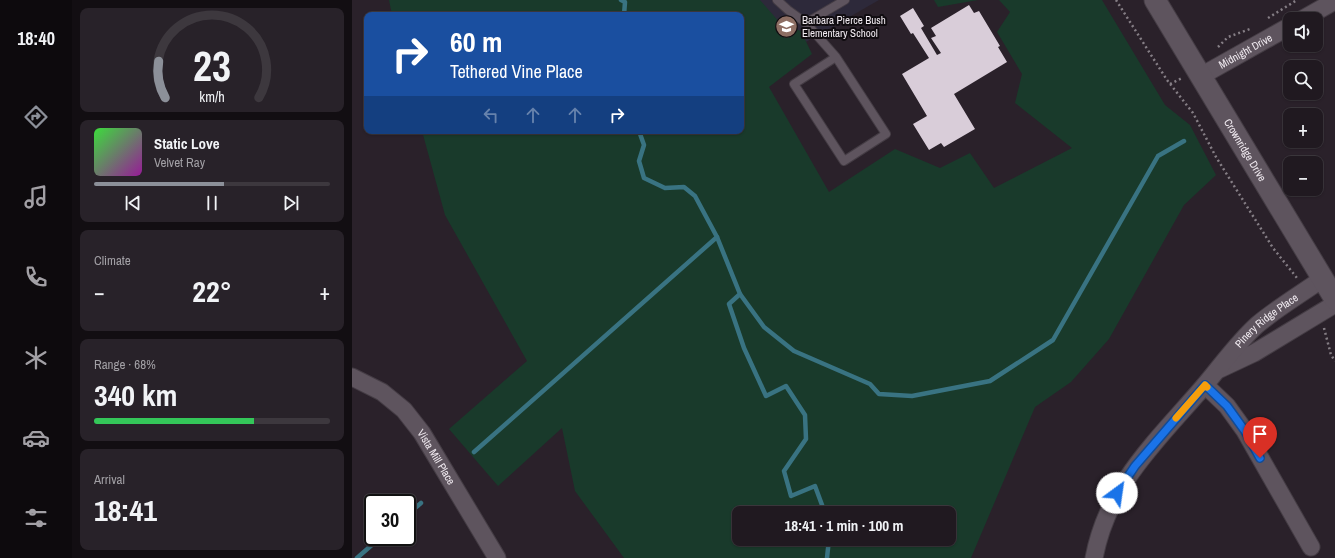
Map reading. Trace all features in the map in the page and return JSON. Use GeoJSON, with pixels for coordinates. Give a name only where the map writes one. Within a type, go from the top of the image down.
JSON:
{"type":"FeatureCollection","features":[{"type":"Feature","properties":{"kind":"street","name":"Crownridge Drive"},"geometry":{"type":"LineString","coordinates":[[1155,0],[1335,299]]}},
{"type":"Feature","properties":{"kind":"street"},"geometry":{"type":"LineString","coordinates":[[1317,12],[1331,5]]}},
{"type":"Feature","properties":{"kind":"street","name":"Midnight Drive"},"geometry":{"type":"LineString","coordinates":[[1201,76],[1283,30]]}},
{"type":"Feature","properties":{"kind":"street","name":"Pinery Ridge Place"},"geometry":{"type":"LineString","coordinates":[[1094,558],[1103,524],[1123,483],[1135,466],[1218,370],[1244,337],[1259,324],[1322,279]]}},
{"type":"Feature","properties":{"kind":"street","name":"Pinery Ridge Place"},"geometry":{"type":"LineString","coordinates":[[1218,370],[1254,353],[1335,304]]}},
{"type":"Feature","properties":{"kind":"street","name":"Vista Mill Place"},"geometry":{"type":"LineString","coordinates":[[352,378],[382,392],[404,410],[422,433],[497,558]]}},
{"type":"Feature","properties":{"kind":"street"},"geometry":{"type":"LineString","coordinates":[[1205,385],[1227,406],[1245,431],[1312,554]]}},
{"type":"Feature","properties":{"kind":"lane"},"geometry":{"type":"LineString","coordinates":[[777,0],[806,23],[836,56],[886,134],[844,161],[794,84],[836,56]]}},
{"type":"Feature","properties":{"kind":"lane"},"geometry":{"type":"LineString","coordinates":[[806,23],[845,0]]}},
{"type":"Feature","properties":{"kind":"path"},"geometry":{"type":"LineString","coordinates":[[1116,0],[1167,80],[1193,113],[1216,157],[1273,248],[1304,291]]}},
{"type":"Feature","properties":{"kind":"path"},"geometry":{"type":"LineString","coordinates":[[1318,315],[1322,322],[1330,355],[1335,361]]}},
{"type":"Feature","properties":{"kind":"shaded area","name":"Barbara Pierce Bush Elementary School"},"geometry":{"type":"Polygon","coordinates":[[[720,0],[879,0],[759,69],[744,24],[744,12],[737,12],[720,0]]]}},
{"type":"Feature","properties":{"kind":"green space"},"geometry":{"type":"Polygon","coordinates":[[[389,0],[760,0],[781,24],[801,31],[812,54],[769,87],[829,192],[895,149],[940,168],[970,153],[994,188],[1072,148],[1015,103],[1022,74],[997,32],[1010,12],[999,0],[1102,0],[1165,105],[1190,125],[1216,175],[1184,205],[1109,339],[1071,382],[1035,407],[971,558],[624,558],[575,491],[562,428],[498,486],[449,429],[527,361],[445,215],[423,134],[744,134],[744,12],[391,12],[389,0]]]}},
{"type":"Feature","properties":{"kind":"green space"},"geometry":{"type":"Polygon","coordinates":[[[934,0],[978,0],[938,7],[934,0]]]}},
{"type":"Feature","properties":{"kind":"building"},"geometry":{"type":"Polygon","coordinates":[[[969,5],[974,13],[979,11],[1000,46],[998,47],[1007,62],[954,94],[975,129],[944,147],[941,143],[929,150],[913,124],[927,116],[902,74],[929,58],[900,16],[913,8],[924,26],[921,28],[937,55],[941,53],[931,38],[936,36],[931,28],[969,5]]]}},
{"type":"Feature","properties":{"kind":"waterway"},"geometry":{"type":"LineString","coordinates":[[621,0],[625,2],[624,12]]}},
{"type":"Feature","properties":{"kind":"waterway"},"geometry":{"type":"LineString","coordinates":[[640,134],[644,145],[639,161],[644,178],[665,188],[684,187],[695,196],[717,237],[740,294],[729,304],[744,348],[766,396],[786,386],[805,415],[806,439],[784,471],[791,496],[815,486],[822,506]]}},
{"type":"Feature","properties":{"kind":"waterway"},"geometry":{"type":"LineString","coordinates":[[740,294],[764,327],[794,351],[870,384],[879,394],[912,396],[990,381],[1053,340],[1158,156],[1184,141]]}},
{"type":"Feature","properties":{"kind":"waterway"},"geometry":{"type":"LineString","coordinates":[[474,452],[717,237]]}},
{"type":"Feature","properties":{"kind":"waterway"},"geometry":{"type":"LineString","coordinates":[[416,507],[421,503]]}},
{"type":"Feature","properties":{"kind":"waterway"},"geometry":{"type":"LineString","coordinates":[[357,558],[371,546]]}},
{"type":"Feature","properties":{"kind":"waterway"},"geometry":{"type":"LineString","coordinates":[[827,558],[828,546]]}},
{"type":"Feature","properties":{"kind":"slow traffic"},"geometry":{"type":"LineString","coordinates":[[1176,418],[1205,385],[1207,387]]}},
{"type":"Feature","properties":{"kind":"place","name":"Barbara Pierce Bush Elementary School"},"geometry":{"type":"Point","coordinates":[787,26]}},
{"type":"Feature","properties":{"kind":"route"},"geometry":{"type":"LineString","coordinates":[[1117,493],[1135,466],[1205,385],[1227,406],[1245,431],[1260,458]]}}]}
